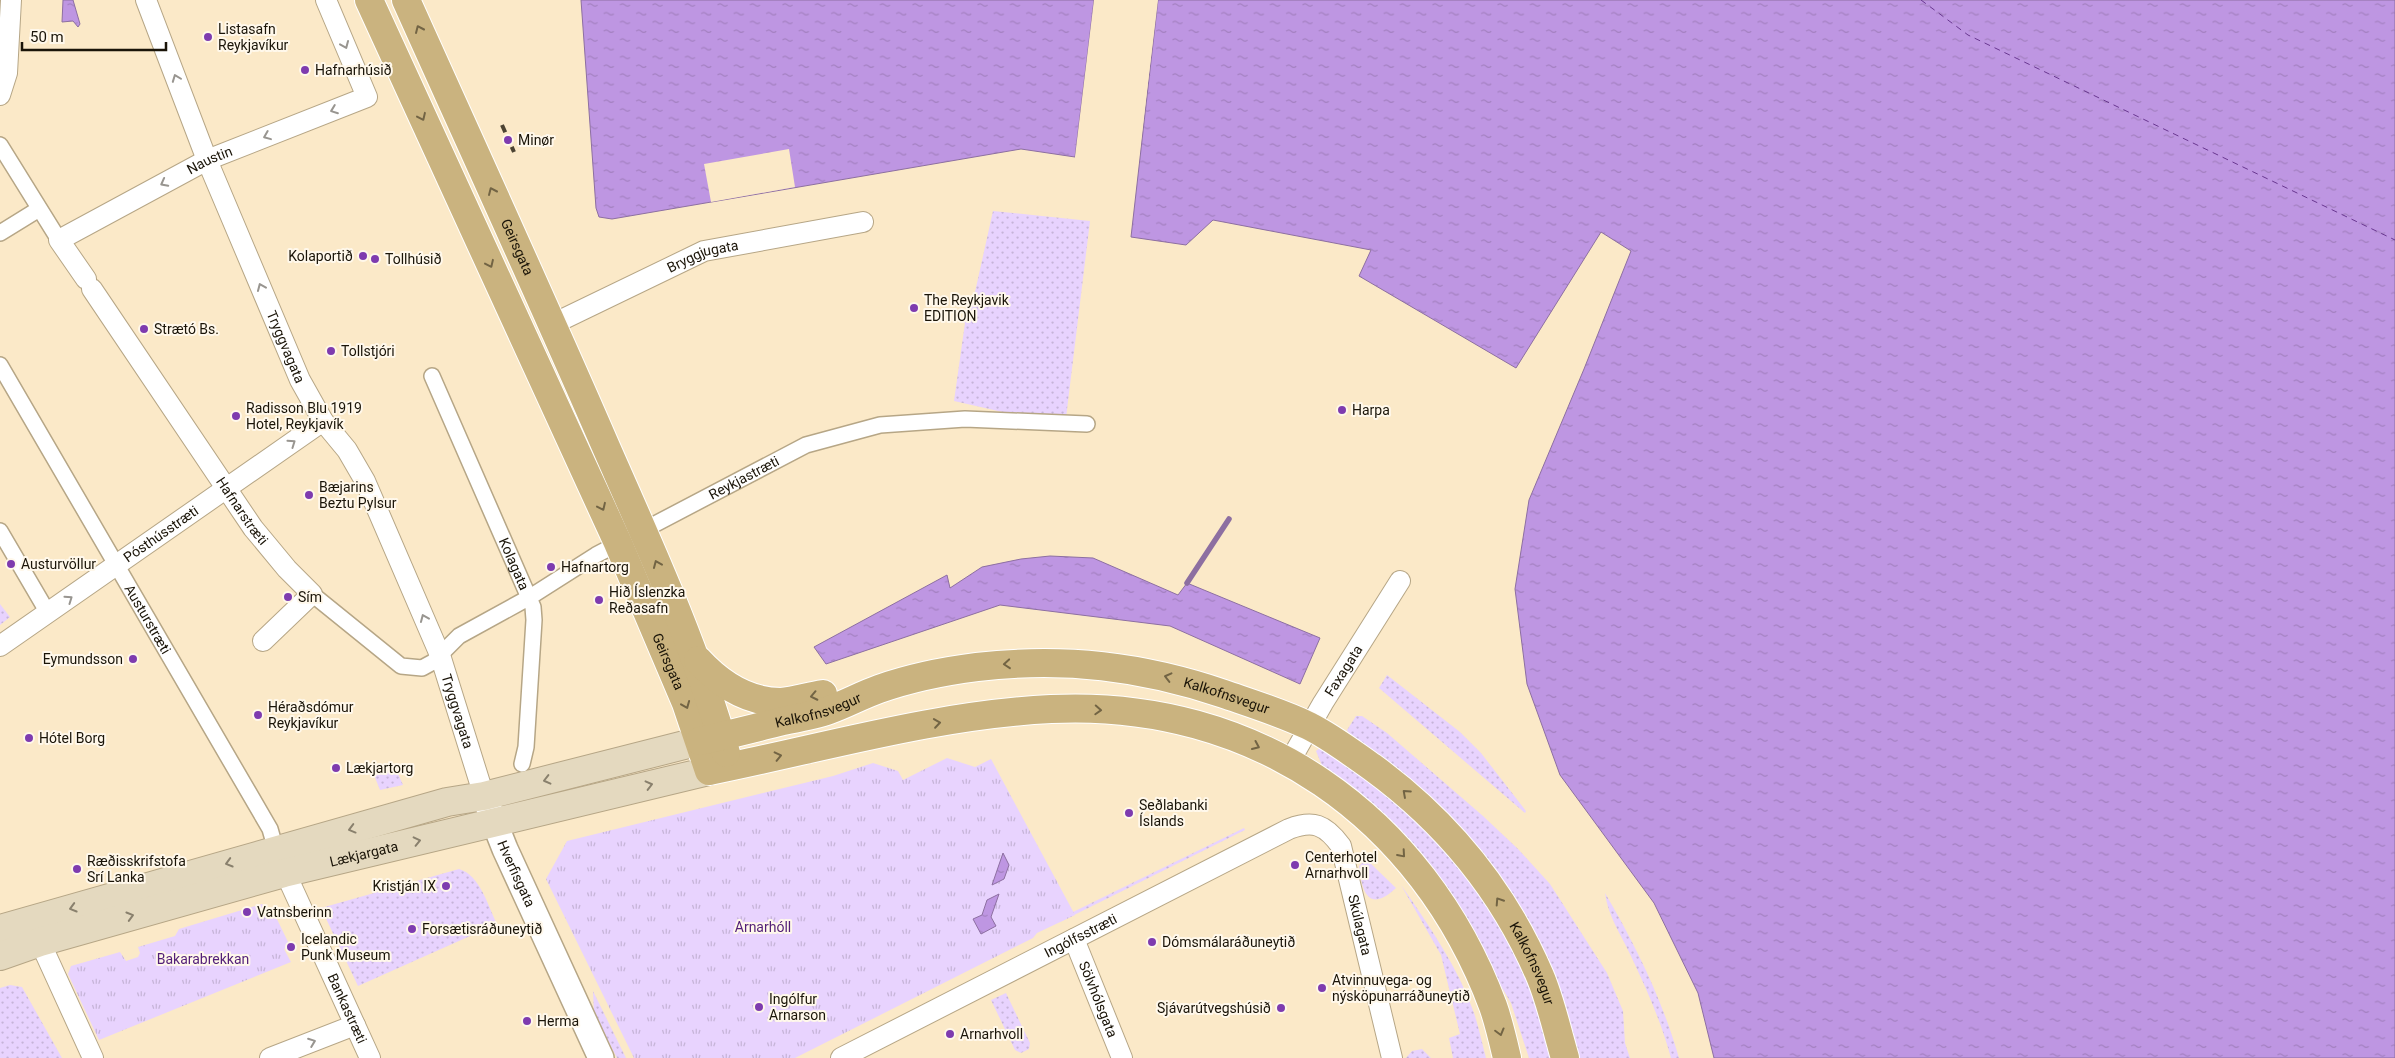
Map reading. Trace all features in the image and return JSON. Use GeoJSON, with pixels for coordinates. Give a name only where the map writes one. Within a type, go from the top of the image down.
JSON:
{"type":"FeatureCollection","features":[{"type":"Feature","properties":{"kind":"main road","name":"Geirsgata"},"geometry":{"type":"LineString","coordinates":[[369,0],[618,544],[711,739]]}},
{"type":"Feature","properties":{"kind":"main road","name":"Geirsgata"},"geometry":{"type":"LineString","coordinates":[[406,0],[553,324],[643,530],[696,658],[711,739],[720,769]]}},
{"type":"Feature","properties":{"kind":"main road","name":"Geirsgata"},"geometry":{"type":"LineString","coordinates":[[524,336],[545,348],[604,478],[627,495]]}},
{"type":"Feature","properties":{"kind":"main road","name":"Geirsgata"},"geometry":{"type":"LineString","coordinates":[[696,658],[725,685],[740,694],[761,700],[782,702],[822,694],[880,689]]}},
{"type":"Feature","properties":{"kind":"main road","name":"Kalkofnsvegur"},"geometry":{"type":"LineString","coordinates":[[711,739],[827,711],[880,689],[930,675],[976,667],[1024,663],[1104,665],[1149,672],[1194,684],[1309,726],[1342,746],[1401,788],[1442,826],[1476,866],[1502,904],[1540,978],[1565,1058]]}},
{"type":"Feature","properties":{"kind":"main road"},"geometry":{"type":"LineString","coordinates":[[720,769],[891,729],[998,714],[1057,709],[1133,712],[1181,720],[1232,736],[1290,761],[1323,782],[1383,832],[1443,906],[1464,941],[1493,1007],[1507,1058]]}},
{"type":"Feature","properties":{"kind":"main road","name":"Lækjargata"},"geometry":{"type":"LineString","coordinates":[[0,956],[447,802],[484,796],[711,739]]}},
{"type":"Feature","properties":{"kind":"main road","name":"Lækjargata"},"geometry":{"type":"LineString","coordinates":[[0,929],[280,861],[495,823],[720,769]]}},
{"type":"Feature","properties":{"kind":"street"},"geometry":{"type":"LineString","coordinates":[[0,95],[7,73],[11,0]]}},
{"type":"Feature","properties":{"kind":"street","name":"Tryggvagata"},"geometry":{"type":"LineString","coordinates":[[146,0],[207,160],[300,380],[323,421],[347,450],[365,481],[440,655],[484,796]]}},
{"type":"Feature","properties":{"kind":"street","name":"Naustin"},"geometry":{"type":"LineString","coordinates":[[59,240],[207,160],[367,97],[326,0]]}},
{"type":"Feature","properties":{"kind":"street","name":"Hafnarstræti"},"geometry":{"type":"LineString","coordinates":[[0,145],[59,240],[226,489],[286,569],[312,594],[401,666],[422,668],[433,662],[440,655]]}},
{"type":"Feature","properties":{"kind":"street"},"geometry":{"type":"LineString","coordinates":[[0,233],[39,209]]}},
{"type":"Feature","properties":{"kind":"street","name":"Bryggjugata"},"geometry":{"type":"LineString","coordinates":[[553,324],[704,251],[863,222]]}},
{"type":"Feature","properties":{"kind":"street","name":"Austurstræti"},"geometry":{"type":"LineString","coordinates":[[0,365],[270,829],[280,861]]}},
{"type":"Feature","properties":{"kind":"street","name":"Kolagata"},"geometry":{"type":"LineString","coordinates":[[432,376],[530,597],[534,620],[526,748],[522,764]]}},
{"type":"Feature","properties":{"kind":"street","name":"Reykjastræti"},"geometry":{"type":"LineString","coordinates":[[440,655],[459,636],[530,597],[618,544],[806,445],[880,425],[964,419],[1086,424]]}},
{"type":"Feature","properties":{"kind":"street","name":"Pósthússtræti"},"geometry":{"type":"LineString","coordinates":[[0,646],[323,421]]}},
{"type":"Feature","properties":{"kind":"street"},"geometry":{"type":"LineString","coordinates":[[0,531],[48,613]]}},
{"type":"Feature","properties":{"kind":"street","name":"Faxagata"},"geometry":{"type":"LineString","coordinates":[[1290,761],[1309,726],[1400,581]]}},
{"type":"Feature","properties":{"kind":"street"},"geometry":{"type":"LineString","coordinates":[[263,641],[312,594]]}},
{"type":"Feature","properties":{"kind":"street","name":"Hverfisgata"},"geometry":{"type":"LineString","coordinates":[[484,796],[601,1058]]}},
{"type":"Feature","properties":{"kind":"street","name":"Ingólfsstræti"},"geometry":{"type":"LineString","coordinates":[[841,1058],[870,1052],[1074,939],[1289,830],[1302,824],[1323,827]]}},
{"type":"Feature","properties":{"kind":"street","name":"Skúlagata"},"geometry":{"type":"LineString","coordinates":[[1323,827],[1333,834],[1341,846],[1392,1058]]}},
{"type":"Feature","properties":{"kind":"street","name":"Bankastræti"},"geometry":{"type":"LineString","coordinates":[[280,861],[370,1058]]}},
{"type":"Feature","properties":{"kind":"street","name":"Sölvhólsgata"},"geometry":{"type":"LineString","coordinates":[[1074,939],[1122,1058]]}},
{"type":"Feature","properties":{"kind":"street"},"geometry":{"type":"LineString","coordinates":[[40,942],[93,1058]]}},
{"type":"Feature","properties":{"kind":"street"},"geometry":{"type":"LineString","coordinates":[[270,1058],[354,1025]]}},
{"type":"Feature","properties":{"kind":"green space"},"geometry":{"type":"Polygon","coordinates":[[[993,211],[1090,221],[1065,426],[954,401],[965,323],[963,322],[971,321],[968,301],[973,301],[993,211]]]}},
{"type":"Feature","properties":{"kind":"green space"},"geometry":{"type":"Polygon","coordinates":[[[0,604],[10,617],[0,625],[0,604]]]}},
{"type":"Feature","properties":{"kind":"green space"},"geometry":{"type":"Polygon","coordinates":[[[1387,675],[1460,732],[1481,753],[1526,811],[1525,813],[1379,688],[1387,675]]]}},
{"type":"Feature","properties":{"kind":"green space"},"geometry":{"type":"Polygon","coordinates":[[[1356,716],[1362,716],[1387,733],[1483,816],[1518,849],[1550,884],[1607,973],[1623,1011],[1625,1043],[1630,1058],[1576,1058],[1549,974],[1351,737],[1347,730],[1356,716]]]}},
{"type":"Feature","properties":{"kind":"green space"},"geometry":{"type":"Polygon","coordinates":[[[1321,747],[1361,771],[1435,835],[1493,909],[1524,967],[1554,1058],[1529,1058],[1511,1003],[1450,899],[1323,768],[1316,751],[1321,747]]]}},
{"type":"Feature","properties":{"kind":"green space","name":"Arnarhóll"},"geometry":{"type":"Polygon","coordinates":[[[947,758],[975,767],[991,759],[1075,915],[795,1058],[634,1058],[546,879],[567,841],[833,776],[873,763],[898,771],[903,780],[947,758]]]}},
{"type":"Feature","properties":{"kind":"green space"},"geometry":{"type":"Polygon","coordinates":[[[396,769],[403,785],[380,790],[374,775],[396,769]]]}},
{"type":"Feature","properties":{"kind":"green space"},"geometry":{"type":"Polygon","coordinates":[[[1244,828],[1245,830],[1060,922],[1073,912],[1244,828]]]}},
{"type":"Feature","properties":{"kind":"green space"},"geometry":{"type":"Polygon","coordinates":[[[1366,859],[1396,888],[1379,899],[1373,899],[1369,896],[1362,884],[1359,866],[1366,859]]]}},
{"type":"Feature","properties":{"kind":"green space"},"geometry":{"type":"Polygon","coordinates":[[[459,869],[466,872],[478,884],[497,924],[358,986],[321,908],[459,869]]]}},
{"type":"Feature","properties":{"kind":"green space"},"geometry":{"type":"Polygon","coordinates":[[[1401,885],[1432,931],[1460,979],[1474,1013],[1486,1058],[1453,1058],[1449,1038],[1460,1034],[1441,955],[1401,885]]]}},
{"type":"Feature","properties":{"kind":"green space"},"geometry":{"type":"Polygon","coordinates":[[[1605,893],[1647,973],[1665,1015],[1679,1058],[1671,1058],[1653,1005],[1612,917],[1605,893]]]}},
{"type":"Feature","properties":{"kind":"green space","name":"Bakarabrekkan"},"geometry":{"type":"Polygon","coordinates":[[[262,904],[274,913],[290,946],[284,949],[291,962],[99,1040],[68,974],[71,966],[120,952],[126,961],[138,957],[140,953],[138,947],[175,936],[179,929],[262,904]]]}},
{"type":"Feature","properties":{"kind":"green space"},"geometry":{"type":"Polygon","coordinates":[[[10,985],[22,987],[62,1058],[0,1058],[0,988],[10,985]]]}},
{"type":"Feature","properties":{"kind":"green space"},"geometry":{"type":"Polygon","coordinates":[[[593,991],[626,1058],[617,1058],[594,1013],[593,991]]]}},
{"type":"Feature","properties":{"kind":"green space"},"geometry":{"type":"Polygon","coordinates":[[[1006,993],[1030,1043],[1029,1049],[1021,1053],[1015,1050],[991,1000],[1006,993]]]}},
{"type":"Feature","properties":{"kind":"green space"},"geometry":{"type":"Polygon","coordinates":[[[1422,1049],[1431,1058],[1406,1058],[1412,1051],[1422,1049]]]}},
{"type":"Feature","properties":{"kind":"water"},"geometry":{"type":"Polygon","coordinates":[[[63,0],[73,0],[80,24],[78,27],[73,21],[62,22],[63,0]]]}},
{"type":"Feature","properties":{"kind":"water"},"geometry":{"type":"Polygon","coordinates":[[[581,0],[1094,0],[1075,157],[1021,149],[612,219],[599,217],[596,208],[581,0]]]}},
{"type":"Feature","properties":{"kind":"water"},"geometry":{"type":"Polygon","coordinates":[[[1158,0],[2395,0],[2395,1058],[1714,1058],[1698,993],[1654,903],[1560,775],[1527,684],[1515,589],[1529,500],[1631,251],[1601,232],[1516,368],[1359,276],[1371,250],[1213,220],[1186,245],[1131,237],[1158,0]]]}},
{"type":"Feature","properties":{"kind":"water"},"geometry":{"type":"Polygon","coordinates":[[[1050,556],[1093,558],[1178,595],[1187,583],[1320,638],[1300,684],[1170,626],[1000,605],[826,664],[814,647],[947,575],[950,588],[982,567],[1021,559],[1050,556]]]}},
{"type":"Feature","properties":{"kind":"water"},"geometry":{"type":"Polygon","coordinates":[[[1003,853],[1009,865],[1004,879],[992,885],[1003,853]]]}},
{"type":"Feature","properties":{"kind":"water"},"geometry":{"type":"Polygon","coordinates":[[[999,894],[991,917],[996,926],[981,934],[973,919],[982,915],[987,900],[999,894]]]}},
{"type":"Feature","properties":{"kind":"pier"},"geometry":{"type":"Polygon","coordinates":[[[1094,0],[1096,0],[1078,158],[1075,157],[1094,0]]]}},
{"type":"Feature","properties":{"kind":"pier"},"geometry":{"type":"Polygon","coordinates":[[[1155,0],[1158,0],[1138,165],[1136,165],[1155,0]]]}},
{"type":"Feature","properties":{"kind":"pier"},"geometry":{"type":"Polygon","coordinates":[[[789,149],[795,187],[711,202],[704,164],[789,149]]]}},
{"type":"Feature","properties":{"kind":"waterway"},"geometry":{"type":"LineString","coordinates":[[1187,583],[1229,519]]}},
{"type":"Feature","properties":{"kind":"ferry route"},"geometry":{"type":"LineString","coordinates":[[1921,0],[1968,35],[2395,240]]}},
{"type":"Feature","properties":{"kind":"railway"},"geometry":{"type":"LineString","coordinates":[[502,125],[514,152]]}},
{"type":"Feature","properties":{"kind":"place","name":"Listasafn Reykjavíkur"},"geometry":{"type":"Point","coordinates":[208,37]}},
{"type":"Feature","properties":{"kind":"place","name":"Hafnarhúsið"},"geometry":{"type":"Point","coordinates":[305,70]}},
{"type":"Feature","properties":{"kind":"place","name":"Minør"},"geometry":{"type":"Point","coordinates":[508,140]}},
{"type":"Feature","properties":{"kind":"place","name":"Kolaportið"},"geometry":{"type":"Point","coordinates":[363,256]}},
{"type":"Feature","properties":{"kind":"place","name":"Tollhúsið"},"geometry":{"type":"Point","coordinates":[375,259]}},
{"type":"Feature","properties":{"kind":"place","name":"The Reykjavik EDITION"},"geometry":{"type":"Point","coordinates":[914,308]}},
{"type":"Feature","properties":{"kind":"place","name":"Strætó Bs."},"geometry":{"type":"Point","coordinates":[144,329]}},
{"type":"Feature","properties":{"kind":"place","name":"Tollstjóri"},"geometry":{"type":"Point","coordinates":[331,351]}},
{"type":"Feature","properties":{"kind":"place","name":"Harpa"},"geometry":{"type":"Point","coordinates":[1342,410]}},
{"type":"Feature","properties":{"kind":"place","name":"Radisson Blu 1919 Hotel, Reykjavík"},"geometry":{"type":"Point","coordinates":[236,416]}},
{"type":"Feature","properties":{"kind":"place","name":"Bæjarins Beztu Pylsur"},"geometry":{"type":"Point","coordinates":[309,495]}},
{"type":"Feature","properties":{"kind":"place","name":"Austurvöllur"},"geometry":{"type":"Point","coordinates":[11,564]}},
{"type":"Feature","properties":{"kind":"place","name":"Hafnartorg"},"geometry":{"type":"Point","coordinates":[551,567]}},
{"type":"Feature","properties":{"kind":"place","name":"Sím"},"geometry":{"type":"Point","coordinates":[288,597]}},
{"type":"Feature","properties":{"kind":"place","name":"Hið Íslenzka Reðasafn"},"geometry":{"type":"Point","coordinates":[599,600]}},
{"type":"Feature","properties":{"kind":"place","name":"Eymundsson"},"geometry":{"type":"Point","coordinates":[133,659]}},
{"type":"Feature","properties":{"kind":"place","name":"Héraðsdómur Reykjavíkur"},"geometry":{"type":"Point","coordinates":[258,715]}},
{"type":"Feature","properties":{"kind":"place","name":"Hótel Borg"},"geometry":{"type":"Point","coordinates":[29,738]}},
{"type":"Feature","properties":{"kind":"place","name":"Lækjartorg"},"geometry":{"type":"Point","coordinates":[336,768]}},
{"type":"Feature","properties":{"kind":"place","name":"Seðlabanki Íslands"},"geometry":{"type":"Point","coordinates":[1129,813]}},
{"type":"Feature","properties":{"kind":"place","name":"Centerhotel Arnarhvoll"},"geometry":{"type":"Point","coordinates":[1295,865]}},
{"type":"Feature","properties":{"kind":"place","name":"Ræðisskrifstofa Srí Lanka"},"geometry":{"type":"Point","coordinates":[77,869]}},
{"type":"Feature","properties":{"kind":"place","name":"Kristján IX"},"geometry":{"type":"Point","coordinates":[446,886]}},
{"type":"Feature","properties":{"kind":"place","name":"Vatnsberinn"},"geometry":{"type":"Point","coordinates":[247,912]}},
{"type":"Feature","properties":{"kind":"place","name":"Forsætisráðuneytið"},"geometry":{"type":"Point","coordinates":[412,929]}},
{"type":"Feature","properties":{"kind":"place","name":"Dómsmálaráðuneytið"},"geometry":{"type":"Point","coordinates":[1152,942]}},
{"type":"Feature","properties":{"kind":"place","name":"Icelandic Punk Museum"},"geometry":{"type":"Point","coordinates":[291,947]}},
{"type":"Feature","properties":{"kind":"place","name":"Atvinnuvega- og nýsköpunarráðuneytið"},"geometry":{"type":"Point","coordinates":[1322,988]}},
{"type":"Feature","properties":{"kind":"place","name":"Ingólfur Arnarson"},"geometry":{"type":"Point","coordinates":[759,1007]}},
{"type":"Feature","properties":{"kind":"place","name":"Sjávarútvegshúsið"},"geometry":{"type":"Point","coordinates":[1281,1008]}},
{"type":"Feature","properties":{"kind":"place","name":"Herma"},"geometry":{"type":"Point","coordinates":[527,1021]}},
{"type":"Feature","properties":{"kind":"place","name":"Arnarhvoll"},"geometry":{"type":"Point","coordinates":[950,1034]}}]}
